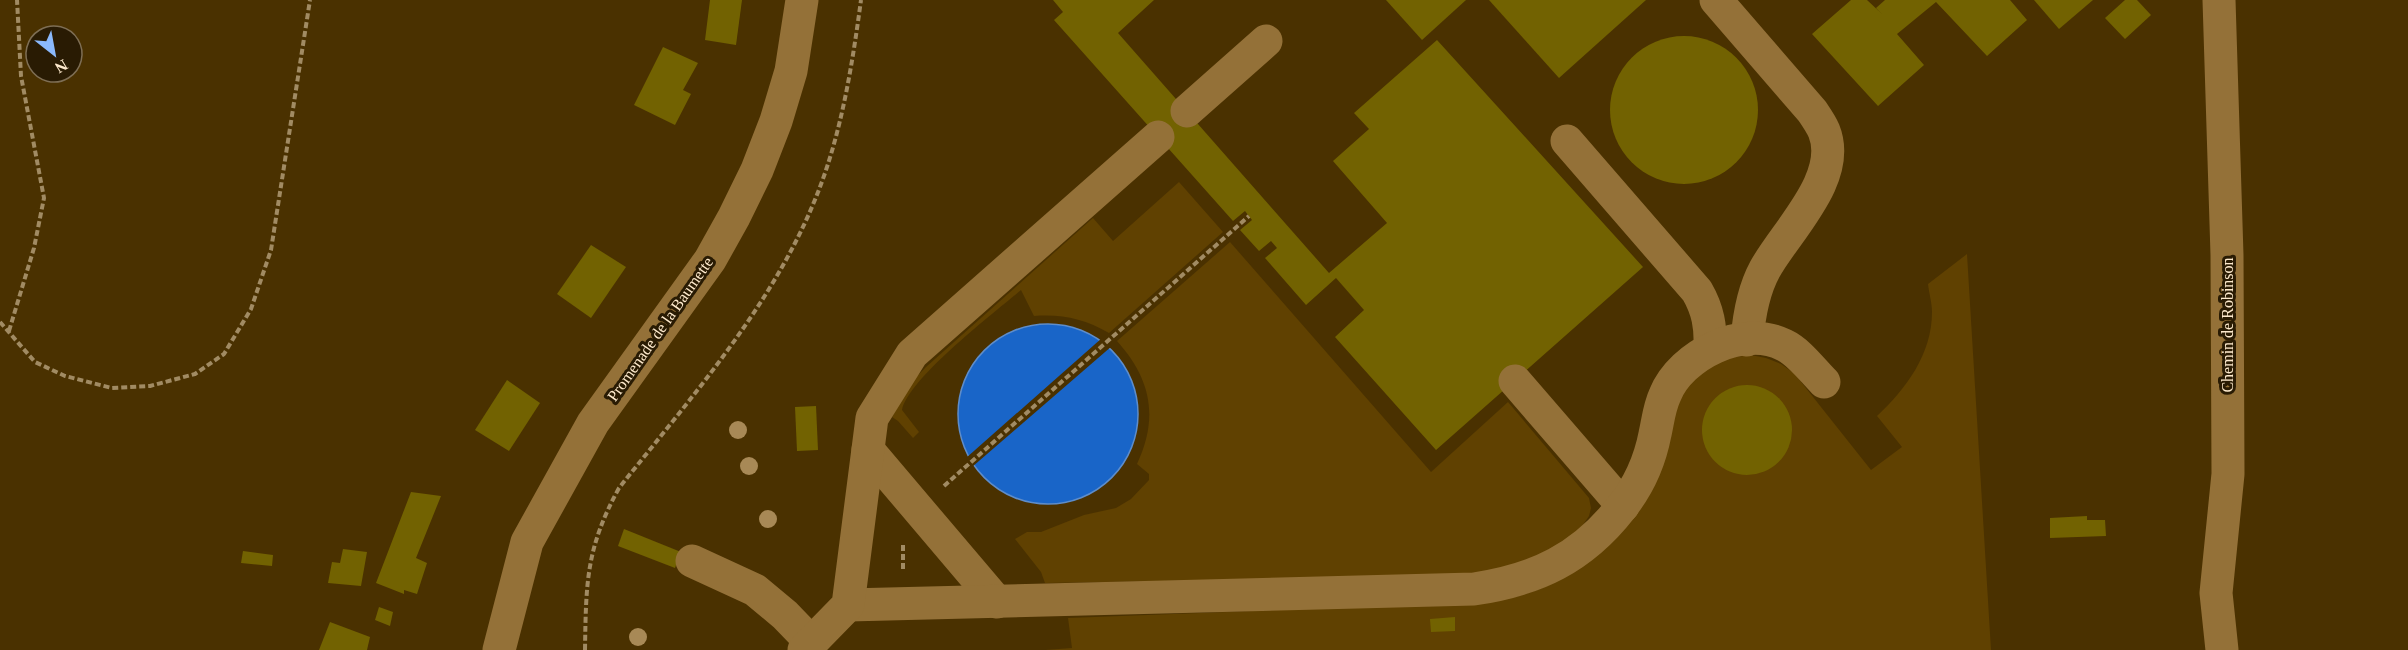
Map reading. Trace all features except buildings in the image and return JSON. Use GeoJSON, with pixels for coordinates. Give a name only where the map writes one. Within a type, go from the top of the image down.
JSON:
{"type":"FeatureCollection","features":[{"type":"Feature","properties":{"kind":"street","name":"Promenade de la Baumette"},"geometry":{"type":"LineString","coordinates":[[499,650],[527,542],[593,423],[710,260],[757,170],[776,121],[791,71],[802,0]]}},
{"type":"Feature","properties":{"kind":"street"},"geometry":{"type":"LineString","coordinates":[[1716,0],[1812,111],[1824,130],[1827,145],[1827,161],[1823,180],[1765,269],[1754,294],[1747,340]]}},
{"type":"Feature","properties":{"kind":"street","name":"Chemin de Robinson"},"geometry":{"type":"LineString","coordinates":[[2219,0],[2227,279],[2228,474],[2216,593],[2222,650]]}},
{"type":"Feature","properties":{"kind":"street"},"geometry":{"type":"LineString","coordinates":[[1187,111],[1266,41]]}},
{"type":"Feature","properties":{"kind":"street"},"geometry":{"type":"LineString","coordinates":[[692,561],[755,590],[785,615],[807,646],[848,605],[872,418],[912,354],[1158,137]]}},
{"type":"Feature","properties":{"kind":"street"},"geometry":{"type":"LineString","coordinates":[[1567,141],[1697,291],[1708,316],[1711,332],[1710,349]]}},
{"type":"Feature","properties":{"kind":"street"},"geometry":{"type":"LineString","coordinates":[[848,605],[1474,589],[1504,585],[1534,576],[1561,563],[1606,527],[1637,484],[1648,459],[1658,413],[1666,392],[1678,374],[1694,358],[1728,342],[1766,340],[1784,345],[1824,382]]}},
{"type":"Feature","properties":{"kind":"street"},"geometry":{"type":"LineString","coordinates":[[1515,381],[1623,506]]}},
{"type":"Feature","properties":{"kind":"street"},"geometry":{"type":"LineString","coordinates":[[868,450],[997,602]]}},
{"type":"Feature","properties":{"kind":"path"},"geometry":{"type":"LineString","coordinates":[[9,332],[34,248],[44,198],[21,76],[17,0]]}},
{"type":"Feature","properties":{"kind":"path"},"geometry":{"type":"LineString","coordinates":[[0,322],[35,362],[65,376],[112,388],[150,386],[195,374],[224,354],[251,309],[271,250],[310,0]]}},
{"type":"Feature","properties":{"kind":"path"},"geometry":{"type":"LineString","coordinates":[[585,650],[588,569],[594,543],[605,514],[619,488],[747,324],[778,276],[803,226],[825,174],[841,122],[861,0]]}},
{"type":"Feature","properties":{"kind":"path"},"geometry":{"type":"LineString","coordinates":[[967,466],[1249,216]]}},
{"type":"Feature","properties":{"kind":"shaded area"},"geometry":{"type":"Polygon","coordinates":[[[1179,182],[1223,232],[1109,333],[1073,318],[1034,316],[1021,290],[936,364],[908,397],[902,410],[919,432],[913,438],[892,417],[912,381],[926,367],[1093,218],[1113,241],[1179,182]]]}},
{"type":"Feature","properties":{"kind":"shaded area"},"geometry":{"type":"Polygon","coordinates":[[[1230,242],[1431,472],[1508,402],[1589,498],[1591,508],[1589,516],[1576,535],[1529,564],[1462,576],[1045,583],[1041,572],[1015,539],[1027,532],[1041,532],[1084,515],[1116,508],[1131,499],[1149,480],[1149,474],[1137,464],[1148,430],[1148,399],[1138,370],[1117,341],[1230,242]]]}},
{"type":"Feature","properties":{"kind":"shaded area"},"geometry":{"type":"Polygon","coordinates":[[[1967,254],[1991,650],[1045,650],[1072,648],[1068,618],[1484,602],[1508,599],[1540,589],[1572,573],[1678,394],[1718,359],[1751,355],[1781,364],[1794,373],[1871,470],[1902,447],[1877,416],[1907,382],[1922,356],[1931,327],[1932,309],[1928,284],[1967,254]],[[1745,394],[1727,402],[1716,414],[1712,427],[1714,441],[1721,454],[1732,462],[1746,465],[1763,461],[1776,451],[1783,427],[1774,406],[1753,395],[1745,394]]]}},
{"type":"Feature","properties":{"kind":"water"},"geometry":{"type":"Polygon","coordinates":[[[1048,324],[1082,331],[1098,339],[1112,350],[1123,364],[1131,380],[1138,414],[1131,448],[1123,464],[1112,478],[1098,489],[1082,497],[1048,504],[1014,497],[998,489],[984,478],[973,464],[965,448],[958,414],[965,380],[973,364],[984,350],[998,339],[1014,331],[1048,324]]]}},
{"type":"Feature","properties":{"kind":"pier"},"geometry":{"type":"Polygon","coordinates":[[[1102,338],[1112,346],[972,467],[966,458],[1102,338]]]}}]}
